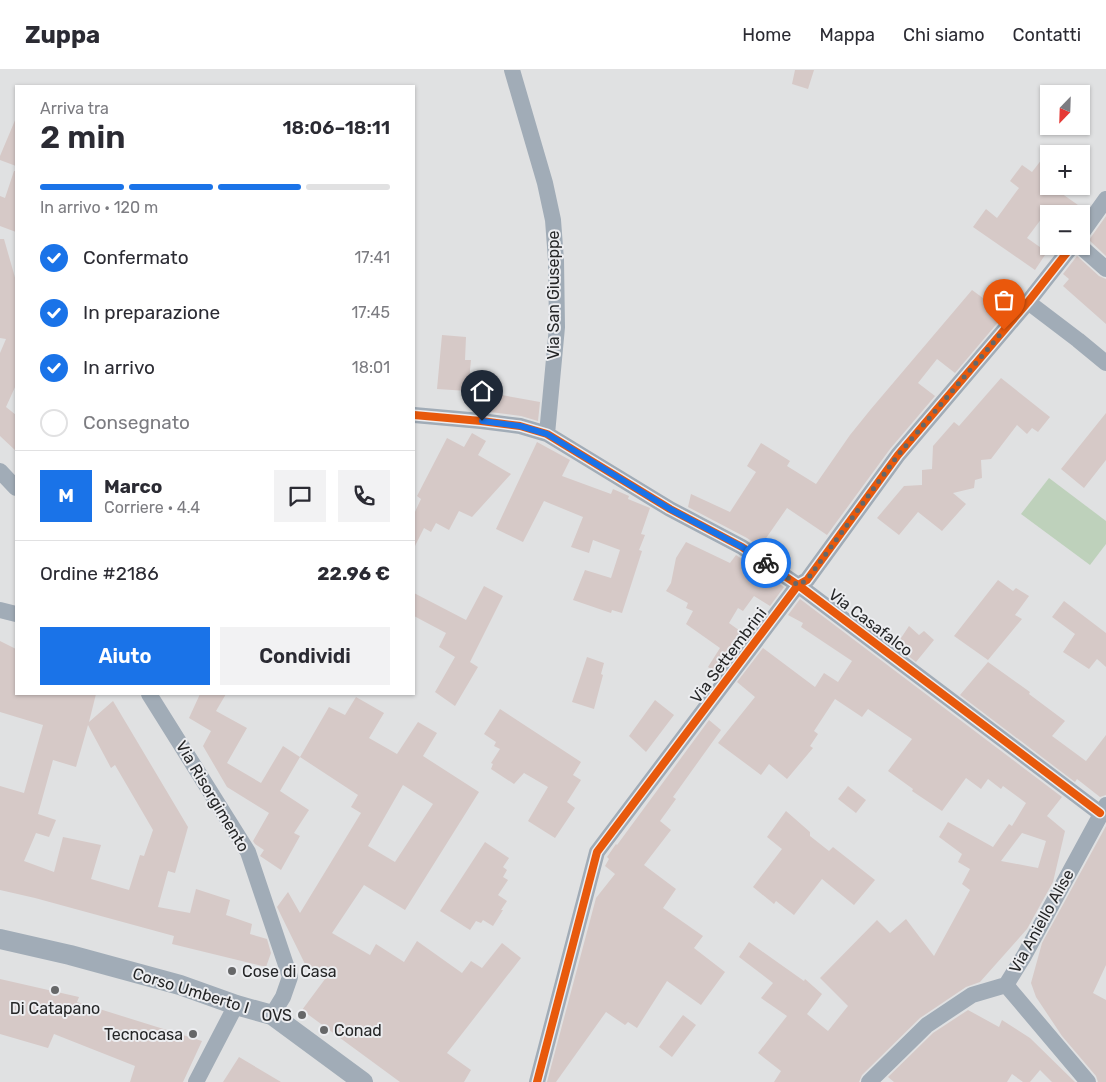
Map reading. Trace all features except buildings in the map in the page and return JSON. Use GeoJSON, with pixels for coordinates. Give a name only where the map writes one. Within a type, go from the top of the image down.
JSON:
{"type":"FeatureCollection","features":[{"type":"Feature","properties":{"kind":"street","name":"Via San Giuseppe"},"geometry":{"type":"LineString","coordinates":[[512,70],[545,183],[553,220],[556,260],[557,327],[547,434]]}},
{"type":"Feature","properties":{"kind":"street"},"geometry":{"type":"LineString","coordinates":[[1090,221],[1106,199]]}},
{"type":"Feature","properties":{"kind":"street","name":"Via Settembrini"},"geometry":{"type":"LineString","coordinates":[[537,1082],[597,852],[798,585],[807,580],[898,455],[1028,302],[1065,255]]}},
{"type":"Feature","properties":{"kind":"street"},"geometry":{"type":"LineString","coordinates":[[1090,255],[1106,269]]}},
{"type":"Feature","properties":{"kind":"street"},"geometry":{"type":"LineString","coordinates":[[1028,302],[1106,364]]}},
{"type":"Feature","properties":{"kind":"street","name":"Via Casafalco"},"geometry":{"type":"LineString","coordinates":[[415,416],[520,426],[547,434],[670,509],[742,547],[798,585],[1103,809]]}},
{"type":"Feature","properties":{"kind":"street"},"geometry":{"type":"LineString","coordinates":[[0,471],[15,487]]}},
{"type":"Feature","properties":{"kind":"street"},"geometry":{"type":"LineString","coordinates":[[0,610],[15,614]]}},
{"type":"Feature","properties":{"kind":"street","name":"Via Risorgimento"},"geometry":{"type":"LineString","coordinates":[[151,695],[248,852],[290,977],[283,997],[272,1015]]}},
{"type":"Feature","properties":{"kind":"street","name":"Via Aniello Alise"},"geometry":{"type":"LineString","coordinates":[[869,1082],[927,1025],[972,995],[1006,985],[1024,956],[1103,809]]}},
{"type":"Feature","properties":{"kind":"street","name":"Corso Umberto I"},"geometry":{"type":"LineString","coordinates":[[0,939],[70,955],[180,985],[236,1005],[272,1015],[362,1082]]}},
{"type":"Feature","properties":{"kind":"street"},"geometry":{"type":"LineString","coordinates":[[1006,985],[1088,1082]]}},
{"type":"Feature","properties":{"kind":"street"},"geometry":{"type":"LineString","coordinates":[[196,1082],[236,1005]]}},
{"type":"Feature","properties":{"kind":"green space"},"geometry":{"type":"Polygon","coordinates":[[[1049,478],[1106,521],[1106,544],[1090,565],[1021,514],[1049,478]]]}},
{"type":"Feature","properties":{"kind":"cycle path"},"geometry":{"type":"LineString","coordinates":[[537,1082],[597,852],[798,585],[807,580],[898,455],[1028,302],[1065,255]]}},
{"type":"Feature","properties":{"kind":"cycle path"},"geometry":{"type":"LineString","coordinates":[[415,415],[520,426],[547,434],[670,509],[742,547],[798,585],[1100,813]]}},
{"type":"Feature","properties":{"kind":"way so far"},"geometry":{"type":"LineString","coordinates":[[766,563],[798,585],[807,580],[898,455],[1004,330]]}},
{"type":"Feature","properties":{"kind":"place","name":"Cose di Casa"},"geometry":{"type":"Point","coordinates":[232,971]}},
{"type":"Feature","properties":{"kind":"place","name":"Di Catapano"},"geometry":{"type":"Point","coordinates":[55,990]}},
{"type":"Feature","properties":{"kind":"place","name":"OVS"},"geometry":{"type":"Point","coordinates":[302,1015]}},
{"type":"Feature","properties":{"kind":"place","name":"Conad"},"geometry":{"type":"Point","coordinates":[324,1030]}},
{"type":"Feature","properties":{"kind":"place","name":"Tecnocasa"},"geometry":{"type":"Point","coordinates":[193,1034]}},
{"type":"Feature","properties":{"kind":"route"},"geometry":{"type":"LineString","coordinates":[[482,421],[520,426],[547,434],[670,509],[742,547],[766,563]]}}]}
